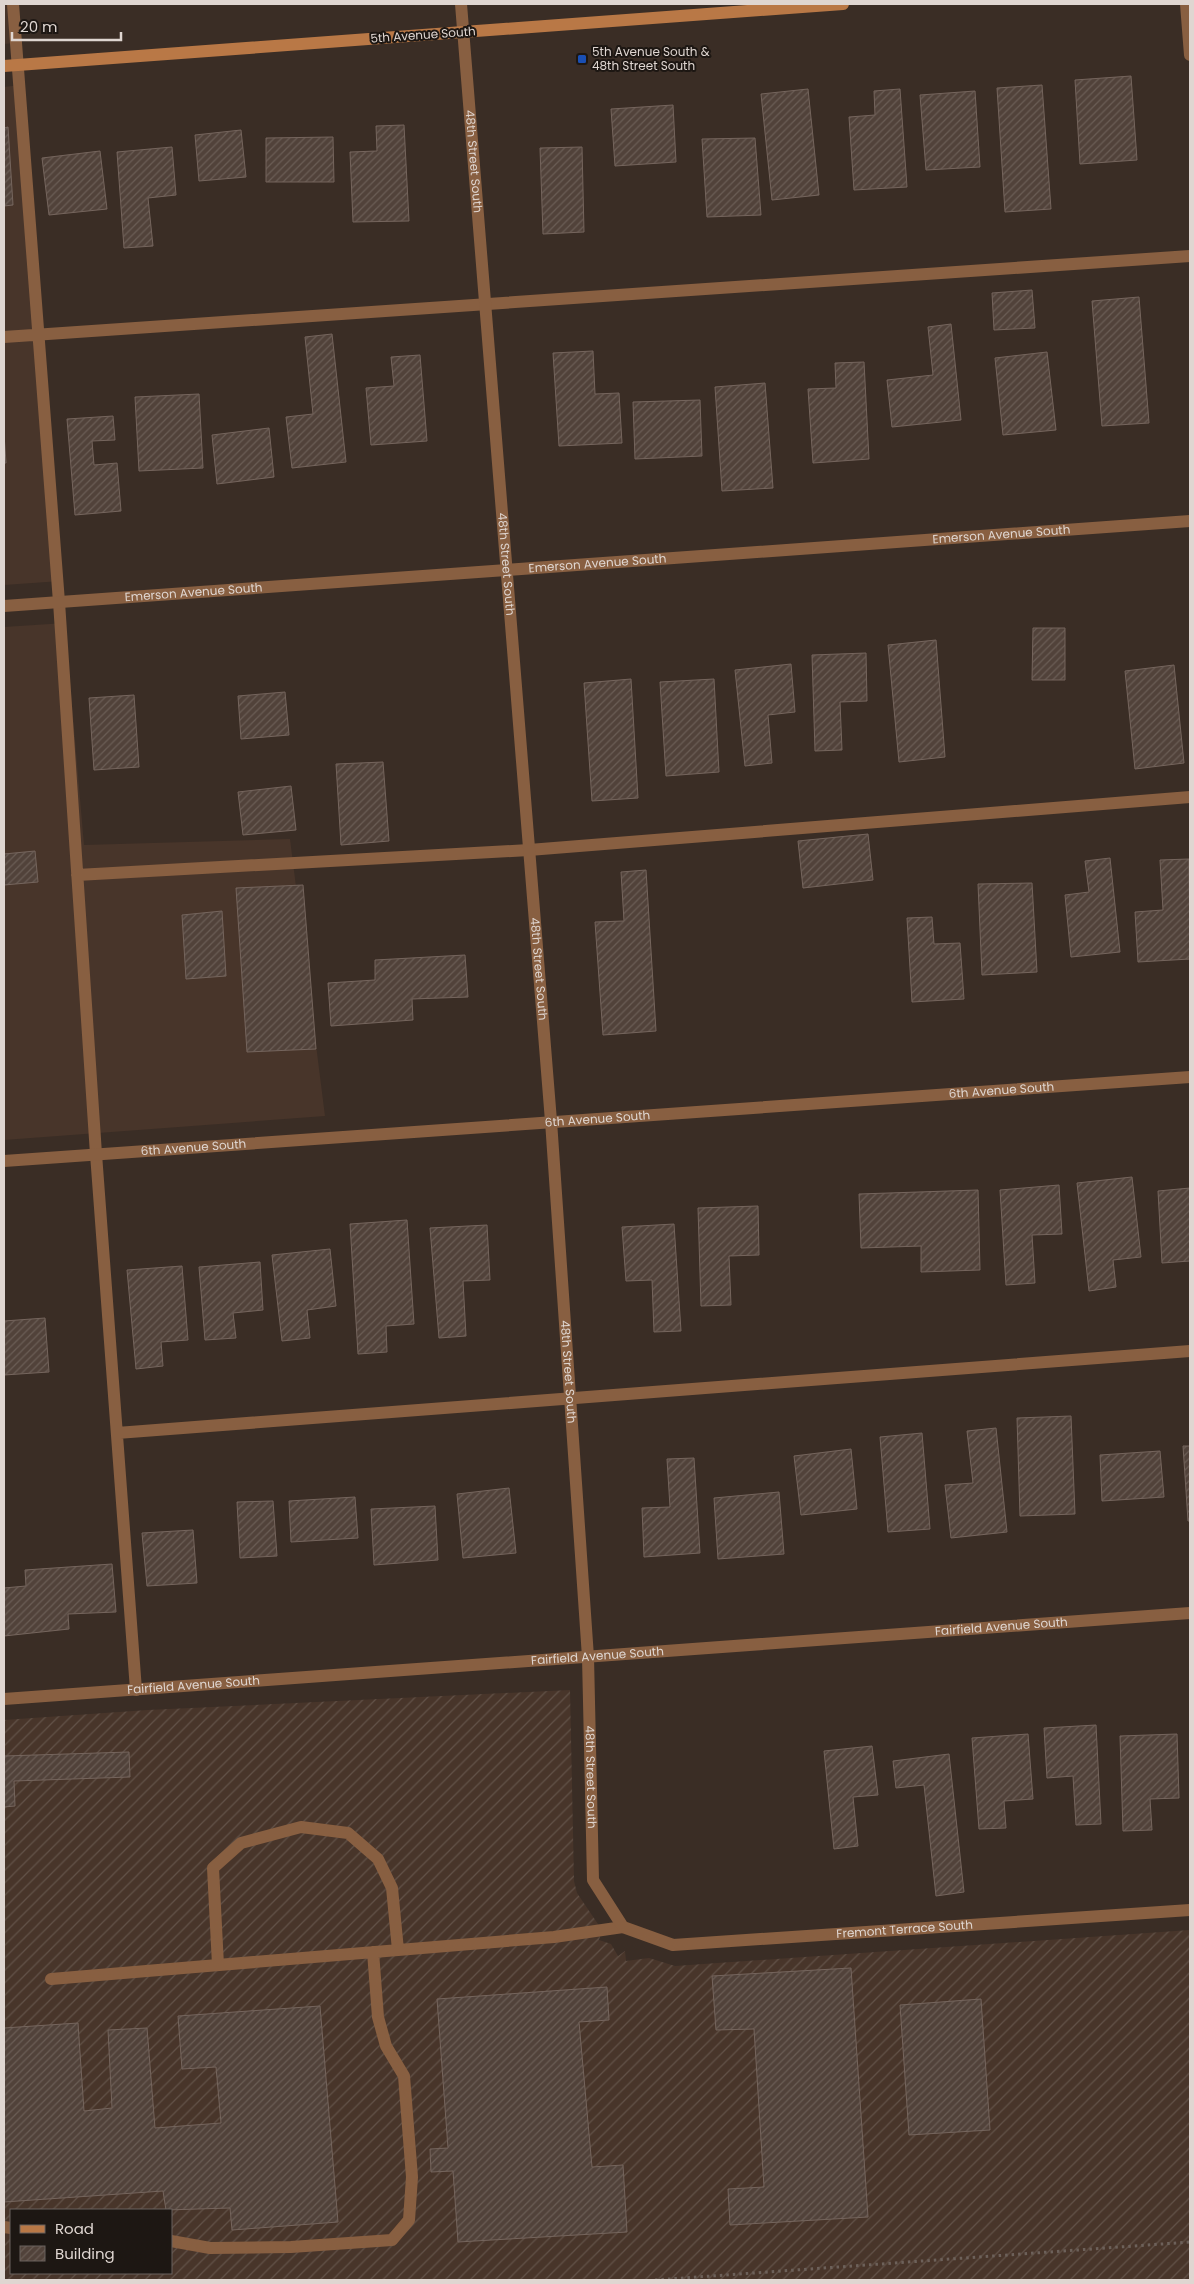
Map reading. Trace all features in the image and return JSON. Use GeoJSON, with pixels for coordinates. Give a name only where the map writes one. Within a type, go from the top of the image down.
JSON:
{"type":"FeatureCollection","features":[{"type":"Feature","properties":{"kind":"street"},"geometry":{"type":"LineString","coordinates":[[13,4],[136,1690]]}},
{"type":"Feature","properties":{"kind":"street","name":"48th Street South"},"geometry":{"type":"LineString","coordinates":[[460,4],[551,1121],[588,1657],[593,1880],[623,1927]]}},
{"type":"Feature","properties":{"kind":"street","name":"5th Avenue South"},"geometry":{"type":"LineString","coordinates":[[4,66],[843,4]]}},
{"type":"Feature","properties":{"kind":"street"},"geometry":{"type":"LineString","coordinates":[[1186,4],[1190,55]]}},
{"type":"Feature","properties":{"kind":"street"},"geometry":{"type":"LineString","coordinates":[[4,338],[38,334],[1190,256]]}},
{"type":"Feature","properties":{"kind":"street","name":"Emerson Avenue South"},"geometry":{"type":"LineString","coordinates":[[4,606],[1190,521]]}},
{"type":"Feature","properties":{"kind":"street"},"geometry":{"type":"LineString","coordinates":[[76,875],[529,850],[1190,797]]}},
{"type":"Feature","properties":{"kind":"street","name":"6th Avenue South"},"geometry":{"type":"LineString","coordinates":[[4,1161],[1190,1077]]}},
{"type":"Feature","properties":{"kind":"street"},"geometry":{"type":"LineString","coordinates":[[117,1433],[1190,1352]]}},
{"type":"Feature","properties":{"kind":"street","name":"Fairfield Avenue South"},"geometry":{"type":"LineString","coordinates":[[4,1699],[1190,1613]]}},
{"type":"Feature","properties":{"kind":"street"},"geometry":{"type":"LineString","coordinates":[[218,1965],[213,1868],[241,1843],[301,1827],[348,1832],[378,1859],[392,1888],[398,1950]]}},
{"type":"Feature","properties":{"kind":"street","name":"Fremont Terrace South"},"geometry":{"type":"LineString","coordinates":[[623,1927],[673,1945],[1190,1910]]}},
{"type":"Feature","properties":{"kind":"street"},"geometry":{"type":"LineString","coordinates":[[51,1979],[554,1937],[623,1927]]}},
{"type":"Feature","properties":{"kind":"street"},"geometry":{"type":"LineString","coordinates":[[172,2241],[210,2248],[282,2247],[392,2240],[409,2220],[412,2177],[404,2076],[386,2046],[378,2016],[373,1952]]}},
{"type":"Feature","properties":{"kind":"path"},"geometry":{"type":"LineString","coordinates":[[655,2280],[1190,2242]]}},
{"type":"Feature","properties":{"kind":"shaded area"},"geometry":{"type":"Polygon","coordinates":[[[4,4],[13,4],[17,43],[4,44],[4,4]]]}},
{"type":"Feature","properties":{"kind":"shaded area"},"geometry":{"type":"Polygon","coordinates":[[[20,85],[61,581],[4,585],[4,87],[20,85]]]}},
{"type":"Feature","properties":{"kind":"shaded area"},"geometry":{"type":"Polygon","coordinates":[[[65,623],[84,845],[290,839],[325,1116],[4,1140],[4,627],[65,623]]]}},
{"type":"Feature","properties":{"kind":"shaded area"},"geometry":{"type":"Polygon","coordinates":[[[570,1690],[574,1881],[577,1893],[602,1930],[599,1940],[611,1944],[618,1956],[625,1951],[626,1961],[649,1958],[675,1966],[1190,1930],[1190,2280],[4,2280],[4,1720],[148,1710],[570,1690]]]}},
{"type":"Feature","properties":{"kind":"building"},"geometry":{"type":"Polygon","coordinates":[[[1131,76],[1137,160],[1080,164],[1075,80],[1131,76]]]}},
{"type":"Feature","properties":{"kind":"building"},"geometry":{"type":"Polygon","coordinates":[[[1042,85],[1051,209],[1005,212],[997,88],[1042,85]]]}},
{"type":"Feature","properties":{"kind":"building"},"geometry":{"type":"Polygon","coordinates":[[[808,89],[819,195],[772,200],[761,94],[808,89]]]}},
{"type":"Feature","properties":{"kind":"building"},"geometry":{"type":"Polygon","coordinates":[[[900,89],[907,187],[854,190],[849,117],[875,115],[874,91],[900,89]]]}},
{"type":"Feature","properties":{"kind":"building"},"geometry":{"type":"Polygon","coordinates":[[[975,91],[980,167],[926,170],[920,95],[975,91]]]}},
{"type":"Feature","properties":{"kind":"building"},"geometry":{"type":"Polygon","coordinates":[[[673,105],[676,162],[615,166],[611,109],[673,105]]]}},
{"type":"Feature","properties":{"kind":"building"},"geometry":{"type":"Polygon","coordinates":[[[404,125],[409,221],[353,222],[350,152],[377,151],[376,126],[404,125]]]}},
{"type":"Feature","properties":{"kind":"building"},"geometry":{"type":"Polygon","coordinates":[[[8,127],[13,205],[4,206],[4,128],[8,127]]]}},
{"type":"Feature","properties":{"kind":"building"},"geometry":{"type":"Polygon","coordinates":[[[241,130],[246,177],[199,181],[195,135],[241,130]]]}},
{"type":"Feature","properties":{"kind":"building"},"geometry":{"type":"Polygon","coordinates":[[[333,137],[334,182],[266,182],[266,138],[333,137]]]}},
{"type":"Feature","properties":{"kind":"building"},"geometry":{"type":"Polygon","coordinates":[[[755,138],[761,215],[707,217],[702,139],[755,138]]]}},
{"type":"Feature","properties":{"kind":"building"},"geometry":{"type":"Polygon","coordinates":[[[172,147],[176,195],[148,198],[153,246],[124,248],[117,152],[172,147]]]}},
{"type":"Feature","properties":{"kind":"building"},"geometry":{"type":"Polygon","coordinates":[[[582,147],[584,232],[543,234],[540,148],[582,147]]]}},
{"type":"Feature","properties":{"kind":"building"},"geometry":{"type":"Polygon","coordinates":[[[100,151],[107,209],[49,215],[42,158],[100,151]]]}},
{"type":"Feature","properties":{"kind":"building"},"geometry":{"type":"Polygon","coordinates":[[[1032,290],[1035,328],[994,330],[992,293],[1032,290]]]}},
{"type":"Feature","properties":{"kind":"building"},"geometry":{"type":"Polygon","coordinates":[[[1139,297],[1149,423],[1102,426],[1092,301],[1139,297]]]}},
{"type":"Feature","properties":{"kind":"building"},"geometry":{"type":"Polygon","coordinates":[[[951,324],[961,420],[892,427],[887,380],[933,375],[928,327],[951,324]]]}},
{"type":"Feature","properties":{"kind":"building"},"geometry":{"type":"Polygon","coordinates":[[[332,334],[346,462],[292,468],[286,417],[313,414],[305,337],[332,334]]]}},
{"type":"Feature","properties":{"kind":"building"},"geometry":{"type":"Polygon","coordinates":[[[593,351],[595,394],[619,393],[622,443],[559,446],[553,353],[593,351]]]}},
{"type":"Feature","properties":{"kind":"building"},"geometry":{"type":"Polygon","coordinates":[[[1047,352],[1056,430],[1003,435],[995,358],[1047,352]]]}},
{"type":"Feature","properties":{"kind":"building"},"geometry":{"type":"Polygon","coordinates":[[[420,355],[427,441],[371,445],[366,388],[394,386],[391,357],[420,355]]]}},
{"type":"Feature","properties":{"kind":"building"},"geometry":{"type":"Polygon","coordinates":[[[864,362],[869,459],[813,463],[808,389],[836,388],[835,363],[864,362]]]}},
{"type":"Feature","properties":{"kind":"building"},"geometry":{"type":"Polygon","coordinates":[[[765,383],[773,488],[722,491],[715,387],[765,383]]]}},
{"type":"Feature","properties":{"kind":"building"},"geometry":{"type":"Polygon","coordinates":[[[199,394],[203,468],[139,471],[135,397],[199,394]]]}},
{"type":"Feature","properties":{"kind":"building"},"geometry":{"type":"Polygon","coordinates":[[[700,400],[702,456],[635,459],[633,402],[700,400]]]}},
{"type":"Feature","properties":{"kind":"building"},"geometry":{"type":"Polygon","coordinates":[[[113,416],[115,440],[92,441],[94,465],[117,463],[121,511],[75,515],[67,419],[113,416]]]}},
{"type":"Feature","properties":{"kind":"building"},"geometry":{"type":"Polygon","coordinates":[[[269,428],[274,477],[217,484],[212,435],[269,428]]]}},
{"type":"Feature","properties":{"kind":"building"},"geometry":{"type":"Polygon","coordinates":[[[4,434],[6,463],[4,463],[4,434]]]}},
{"type":"Feature","properties":{"kind":"building"},"geometry":{"type":"Polygon","coordinates":[[[1033,628],[1065,628],[1065,680],[1032,680],[1033,628]]]}},
{"type":"Feature","properties":{"kind":"building"},"geometry":{"type":"Polygon","coordinates":[[[936,640],[945,757],[899,762],[888,645],[936,640]]]}},
{"type":"Feature","properties":{"kind":"building"},"geometry":{"type":"Polygon","coordinates":[[[866,653],[867,701],[840,702],[842,750],[815,751],[812,655],[866,653]]]}},
{"type":"Feature","properties":{"kind":"building"},"geometry":{"type":"Polygon","coordinates":[[[791,664],[795,712],[768,715],[772,763],[745,766],[735,670],[791,664]]]}},
{"type":"Feature","properties":{"kind":"building"},"geometry":{"type":"Polygon","coordinates":[[[1174,665],[1184,763],[1135,769],[1125,671],[1174,665]]]}},
{"type":"Feature","properties":{"kind":"building"},"geometry":{"type":"Polygon","coordinates":[[[631,679],[638,798],[592,801],[584,683],[631,679]]]}},
{"type":"Feature","properties":{"kind":"building"},"geometry":{"type":"Polygon","coordinates":[[[714,679],[719,772],[666,776],[660,682],[714,679]]]}},
{"type":"Feature","properties":{"kind":"building"},"geometry":{"type":"Polygon","coordinates":[[[285,692],[289,735],[241,739],[238,696],[285,692]]]}},
{"type":"Feature","properties":{"kind":"building"},"geometry":{"type":"Polygon","coordinates":[[[134,695],[139,767],[94,770],[89,698],[134,695]]]}},
{"type":"Feature","properties":{"kind":"building"},"geometry":{"type":"Polygon","coordinates":[[[383,762],[389,841],[341,845],[336,764],[383,762]]]}},
{"type":"Feature","properties":{"kind":"building"},"geometry":{"type":"Polygon","coordinates":[[[291,786],[296,830],[243,835],[238,792],[291,786]]]}},
{"type":"Feature","properties":{"kind":"building"},"geometry":{"type":"Polygon","coordinates":[[[868,834],[873,880],[803,888],[798,841],[868,834]]]}},
{"type":"Feature","properties":{"kind":"building"},"geometry":{"type":"Polygon","coordinates":[[[35,851],[38,882],[4,885],[4,854],[35,851]]]}},
{"type":"Feature","properties":{"kind":"building"},"geometry":{"type":"Polygon","coordinates":[[[1110,858],[1120,952],[1071,957],[1065,895],[1089,892],[1085,861],[1110,858]]]}},
{"type":"Feature","properties":{"kind":"building"},"geometry":{"type":"Polygon","coordinates":[[[1189,859],[1190,959],[1138,962],[1135,912],[1163,910],[1160,860],[1189,859]]]}},
{"type":"Feature","properties":{"kind":"building"},"geometry":{"type":"Polygon","coordinates":[[[646,870],[656,1031],[603,1035],[595,922],[624,921],[621,872],[646,870]]]}},
{"type":"Feature","properties":{"kind":"building"},"geometry":{"type":"Polygon","coordinates":[[[1032,883],[1037,972],[982,975],[978,884],[1032,883]]]}},
{"type":"Feature","properties":{"kind":"building"},"geometry":{"type":"Polygon","coordinates":[[[303,885],[316,1049],[247,1052],[236,888],[303,885]]]}},
{"type":"Feature","properties":{"kind":"building"},"geometry":{"type":"Polygon","coordinates":[[[222,911],[226,976],[186,979],[182,915],[222,911]]]}},
{"type":"Feature","properties":{"kind":"building"},"geometry":{"type":"Polygon","coordinates":[[[932,917],[934,944],[960,943],[964,999],[912,1002],[907,918],[932,917]]]}},
{"type":"Feature","properties":{"kind":"building"},"geometry":{"type":"Polygon","coordinates":[[[465,955],[468,997],[412,999],[413,1020],[331,1026],[328,983],[375,980],[375,960],[465,955]]]}},
{"type":"Feature","properties":{"kind":"building"},"geometry":{"type":"Polygon","coordinates":[[[1132,1177],[1141,1257],[1113,1260],[1116,1287],[1089,1291],[1077,1183],[1132,1177]]]}},
{"type":"Feature","properties":{"kind":"building"},"geometry":{"type":"Polygon","coordinates":[[[1059,1185],[1062,1234],[1032,1235],[1035,1283],[1006,1285],[1000,1190],[1059,1185]]]}},
{"type":"Feature","properties":{"kind":"building"},"geometry":{"type":"Polygon","coordinates":[[[1190,1188],[1190,1261],[1162,1263],[1158,1191],[1190,1188]]]}},
{"type":"Feature","properties":{"kind":"building"},"geometry":{"type":"Polygon","coordinates":[[[978,1190],[980,1270],[921,1272],[921,1246],[861,1248],[859,1194],[978,1190]]]}},
{"type":"Feature","properties":{"kind":"building"},"geometry":{"type":"Polygon","coordinates":[[[758,1206],[759,1255],[729,1256],[731,1305],[701,1306],[698,1208],[758,1206]]]}},
{"type":"Feature","properties":{"kind":"building"},"geometry":{"type":"Polygon","coordinates":[[[407,1220],[414,1324],[386,1326],[387,1352],[358,1354],[350,1224],[407,1220]]]}},
{"type":"Feature","properties":{"kind":"building"},"geometry":{"type":"Polygon","coordinates":[[[674,1224],[681,1331],[654,1332],[652,1280],[626,1281],[622,1227],[674,1224]]]}},
{"type":"Feature","properties":{"kind":"building"},"geometry":{"type":"Polygon","coordinates":[[[487,1225],[490,1280],[463,1281],[466,1336],[439,1338],[430,1228],[487,1225]]]}},
{"type":"Feature","properties":{"kind":"building"},"geometry":{"type":"Polygon","coordinates":[[[330,1249],[336,1306],[307,1310],[310,1338],[282,1341],[272,1255],[330,1249]]]}},
{"type":"Feature","properties":{"kind":"building"},"geometry":{"type":"Polygon","coordinates":[[[260,1262],[263,1310],[233,1313],[236,1338],[205,1340],[199,1267],[260,1262]]]}},
{"type":"Feature","properties":{"kind":"building"},"geometry":{"type":"Polygon","coordinates":[[[182,1266],[188,1340],[161,1342],[163,1366],[136,1369],[127,1270],[182,1266]]]}},
{"type":"Feature","properties":{"kind":"building"},"geometry":{"type":"Polygon","coordinates":[[[45,1318],[49,1372],[4,1375],[4,1321],[45,1318]]]}},
{"type":"Feature","properties":{"kind":"building"},"geometry":{"type":"Polygon","coordinates":[[[1071,1416],[1075,1514],[1020,1516],[1017,1418],[1071,1416]]]}},
{"type":"Feature","properties":{"kind":"building"},"geometry":{"type":"Polygon","coordinates":[[[996,1428],[1007,1532],[951,1538],[945,1485],[973,1483],[967,1431],[996,1428]]]}},
{"type":"Feature","properties":{"kind":"building"},"geometry":{"type":"Polygon","coordinates":[[[922,1433],[930,1529],[888,1532],[880,1437],[922,1433]]]}},
{"type":"Feature","properties":{"kind":"building"},"geometry":{"type":"Polygon","coordinates":[[[1183,1446],[1190,1446],[1190,1521],[1188,1521],[1183,1446]]]}},
{"type":"Feature","properties":{"kind":"building"},"geometry":{"type":"Polygon","coordinates":[[[851,1449],[857,1509],[801,1515],[794,1456],[851,1449]]]}},
{"type":"Feature","properties":{"kind":"building"},"geometry":{"type":"Polygon","coordinates":[[[1160,1451],[1164,1497],[1102,1501],[1100,1455],[1160,1451]]]}},
{"type":"Feature","properties":{"kind":"building"},"geometry":{"type":"Polygon","coordinates":[[[694,1458],[700,1553],[644,1557],[642,1508],[670,1507],[667,1459],[694,1458]]]}},
{"type":"Feature","properties":{"kind":"building"},"geometry":{"type":"Polygon","coordinates":[[[509,1488],[516,1553],[463,1558],[457,1494],[509,1488]]]}},
{"type":"Feature","properties":{"kind":"building"},"geometry":{"type":"Polygon","coordinates":[[[779,1492],[784,1554],[718,1559],[714,1498],[779,1492]]]}},
{"type":"Feature","properties":{"kind":"building"},"geometry":{"type":"Polygon","coordinates":[[[355,1497],[358,1538],[291,1542],[289,1501],[355,1497]]]}},
{"type":"Feature","properties":{"kind":"building"},"geometry":{"type":"Polygon","coordinates":[[[273,1501],[277,1556],[240,1558],[237,1502],[273,1501]]]}},
{"type":"Feature","properties":{"kind":"building"},"geometry":{"type":"Polygon","coordinates":[[[435,1506],[438,1560],[374,1565],[371,1509],[435,1506]]]}},
{"type":"Feature","properties":{"kind":"building"},"geometry":{"type":"Polygon","coordinates":[[[193,1530],[197,1583],[147,1586],[142,1533],[193,1530]]]}},
{"type":"Feature","properties":{"kind":"building"},"geometry":{"type":"Polygon","coordinates":[[[112,1564],[116,1612],[68,1614],[69,1629],[4,1636],[4,1588],[26,1586],[25,1570],[112,1564]]]}},
{"type":"Feature","properties":{"kind":"building"},"geometry":{"type":"Polygon","coordinates":[[[1096,1725],[1101,1824],[1076,1825],[1073,1776],[1047,1778],[1044,1728],[1096,1725]]]}},
{"type":"Feature","properties":{"kind":"building"},"geometry":{"type":"Polygon","coordinates":[[[1028,1734],[1033,1799],[1004,1801],[1006,1828],[979,1829],[972,1738],[1028,1734]]]}},
{"type":"Feature","properties":{"kind":"building"},"geometry":{"type":"Polygon","coordinates":[[[1177,1734],[1179,1798],[1150,1799],[1152,1830],[1123,1831],[1120,1736],[1177,1734]]]}},
{"type":"Feature","properties":{"kind":"building"},"geometry":{"type":"Polygon","coordinates":[[[872,1746],[878,1795],[853,1797],[858,1846],[834,1849],[824,1751],[872,1746]]]}},
{"type":"Feature","properties":{"kind":"building"},"geometry":{"type":"Polygon","coordinates":[[[129,1752],[130,1777],[14,1781],[15,1806],[4,1807],[4,1756],[129,1752]]]}},
{"type":"Feature","properties":{"kind":"building"},"geometry":{"type":"Polygon","coordinates":[[[949,1754],[964,1892],[936,1896],[924,1785],[896,1788],[893,1761],[949,1754]]]}},
{"type":"Feature","properties":{"kind":"building"},"geometry":{"type":"Polygon","coordinates":[[[851,1968],[868,2217],[730,2225],[728,2189],[764,2187],[754,2029],[716,2030],[712,1976],[851,1968]]]}},
{"type":"Feature","properties":{"kind":"building"},"geometry":{"type":"Polygon","coordinates":[[[607,1987],[609,2020],[579,2022],[592,2167],[623,2165],[627,2232],[458,2242],[453,2171],[431,2172],[430,2149],[448,2148],[437,1999],[607,1987]]]}},
{"type":"Feature","properties":{"kind":"building"},"geometry":{"type":"Polygon","coordinates":[[[981,1999],[990,2130],[909,2135],[900,2005],[981,1999]]]}},
{"type":"Feature","properties":{"kind":"building"},"geometry":{"type":"Polygon","coordinates":[[[320,2006],[338,2222],[232,2230],[230,2208],[166,2209],[163,2191],[4,2202],[4,2028],[78,2023],[84,2111],[112,2108],[108,2030],[147,2028],[155,2128],[221,2123],[216,2067],[182,2069],[178,2016],[320,2006]]]}},
{"type":"Feature","properties":{"kind":"place","name":"5th Avenue South & 48th Street South"},"geometry":{"type":"Point","coordinates":[582,59]}}]}
